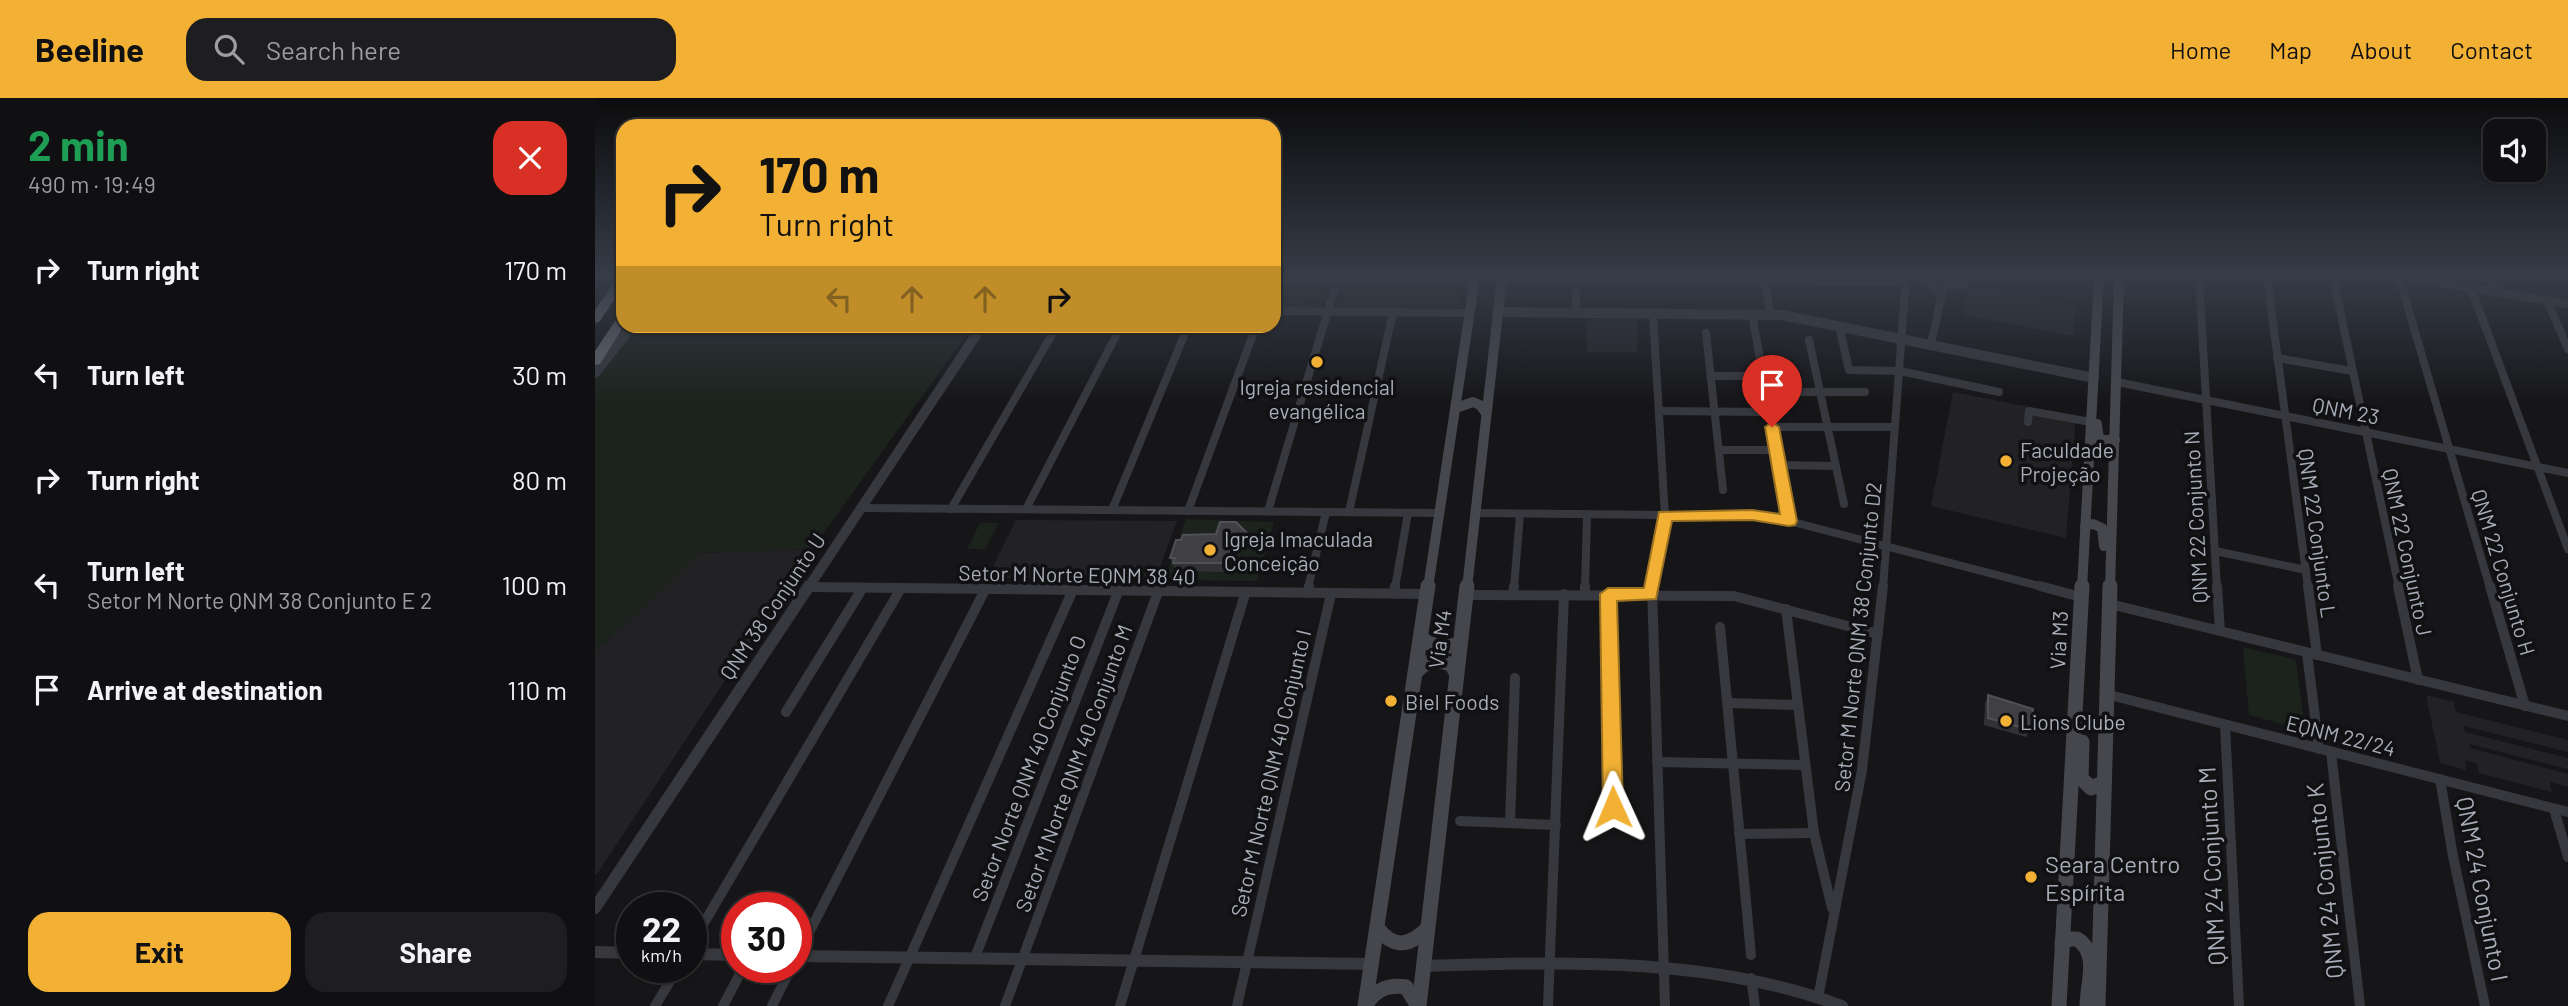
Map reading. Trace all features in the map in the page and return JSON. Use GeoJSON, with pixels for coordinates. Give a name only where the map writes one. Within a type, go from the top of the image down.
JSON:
{"type":"FeatureCollection","features":[{"type":"Feature","properties":{"kind":"highway"},"geometry":{"type":"LineString","coordinates":[[595,361],[616,329]]}},
{"type":"Feature","properties":{"kind":"main road","name":"Via M4"},"geometry":{"type":"LineString","coordinates":[[1365,1006],[1429,594],[1468,319]]}},
{"type":"Feature","properties":{"kind":"main road","name":"Via M4"},"geometry":{"type":"LineString","coordinates":[[1419,1006],[1497,319]]}},
{"type":"Feature","properties":{"kind":"main road","name":"Via M3"},"geometry":{"type":"LineString","coordinates":[[2059,1006],[2097,319]]}},
{"type":"Feature","properties":{"kind":"main road"},"geometry":{"type":"LineString","coordinates":[[2098,1006],[2118,319]]}},
{"type":"Feature","properties":{"kind":"main road"},"geometry":{"type":"LineString","coordinates":[[2096,328],[2103,325],[2112,330],[2117,376]]}},
{"type":"Feature","properties":{"kind":"main road"},"geometry":{"type":"LineString","coordinates":[[1459,384],[1464,392],[1469,394],[1489,389]]}},
{"type":"Feature","properties":{"kind":"main road"},"geometry":{"type":"LineString","coordinates":[[2093,392],[2097,411],[2097,437],[2106,442],[2115,440]]}},
{"type":"Feature","properties":{"kind":"main road"},"geometry":{"type":"LineString","coordinates":[[1456,408],[1474,402],[1483,407],[1486,413]]}},
{"type":"Feature","properties":{"kind":"main road"},"geometry":{"type":"LineString","coordinates":[[2085,526],[2096,525],[2105,532],[2104,563],[2110,601]]}},
{"type":"Feature","properties":{"kind":"main road"},"geometry":{"type":"LineString","coordinates":[[1421,645],[1444,649],[1460,644]]}},
{"type":"Feature","properties":{"kind":"main road"},"geometry":{"type":"LineString","coordinates":[[1417,671],[1436,659],[1453,666],[1456,673]]}},
{"type":"Feature","properties":{"kind":"main road"},"geometry":{"type":"LineString","coordinates":[[2076,700],[2082,730],[2081,778],[2091,788],[2103,783]]}},
{"type":"Feature","properties":{"kind":"main road"},"geometry":{"type":"LineString","coordinates":[[1378,929],[1390,943],[1399,946],[1409,943],[1427,929]]}},
{"type":"Feature","properties":{"kind":"main road"},"geometry":{"type":"LineString","coordinates":[[2062,943],[2076,939],[2085,944],[2091,953],[2087,1006]]}},
{"type":"Feature","properties":{"kind":"main road"},"geometry":{"type":"LineString","coordinates":[[1365,1006],[1381,988],[1399,985],[1406,987],[1419,1006]]}},
{"type":"Feature","properties":{"kind":"street"},"geometry":{"type":"LineString","coordinates":[[1268,512],[1325,319]]}},
{"type":"Feature","properties":{"kind":"street"},"geometry":{"type":"LineString","coordinates":[[1349,512],[1391,319]]}},
{"type":"Feature","properties":{"kind":"street"},"geometry":{"type":"LineString","coordinates":[[1653,319],[1665,516],[1651,594],[1665,1006]]}},
{"type":"Feature","properties":{"kind":"street"},"geometry":{"type":"LineString","coordinates":[[1753,319],[1789,521]]}},
{"type":"Feature","properties":{"kind":"street"},"geometry":{"type":"LineString","coordinates":[[1801,319],[2094,378]]}},
{"type":"Feature","properties":{"kind":"street","name":"Setor M Norte QNM 38 Conjunto D2"},"geometry":{"type":"LineString","coordinates":[[1818,998],[1859,793],[1887,548],[1903,319]]}},
{"type":"Feature","properties":{"kind":"street"},"geometry":{"type":"LineString","coordinates":[[1931,344],[1936,319]]}},
{"type":"Feature","properties":{"kind":"street"},"geometry":{"type":"LineString","coordinates":[[2201,319],[2206,400]]}},
{"type":"Feature","properties":{"kind":"street","name":"QNM 22 Conjunto L"},"geometry":{"type":"LineString","coordinates":[[2272,319],[2306,570],[2319,749]]}},
{"type":"Feature","properties":{"kind":"street","name":"QNM 22 Conjunto J"},"geometry":{"type":"LineString","coordinates":[[2341,319],[2418,680]]}},
{"type":"Feature","properties":{"kind":"street","name":"QNM 22 Conjunto H"},"geometry":{"type":"LineString","coordinates":[[2411,319],[2525,706]]}},
{"type":"Feature","properties":{"kind":"street"},"geometry":{"type":"LineString","coordinates":[[2482,319],[2568,549]]}},
{"type":"Feature","properties":{"kind":"street"},"geometry":{"type":"LineString","coordinates":[[2555,319],[2568,349]]}},
{"type":"Feature","properties":{"kind":"street"},"geometry":{"type":"LineString","coordinates":[[1839,326],[1845,362],[1849,370],[1900,372],[1999,392]]}},
{"type":"Feature","properties":{"kind":"street"},"geometry":{"type":"LineString","coordinates":[[595,373],[627,333]]}},
{"type":"Feature","properties":{"kind":"street","name":"QNM 38 Conjunto U"},"geometry":{"type":"LineString","coordinates":[[595,908],[977,333]]}},
{"type":"Feature","properties":{"kind":"street"},"geometry":{"type":"LineString","coordinates":[[951,509],[1053,333]]}},
{"type":"Feature","properties":{"kind":"street"},"geometry":{"type":"LineString","coordinates":[[1026,509],[1117,333]]}},
{"type":"Feature","properties":{"kind":"street"},"geometry":{"type":"LineString","coordinates":[[1112,510],[1185,333]]}},
{"type":"Feature","properties":{"kind":"street"},"geometry":{"type":"LineString","coordinates":[[1188,511],[1252,333]]}},
{"type":"Feature","properties":{"kind":"street"},"geometry":{"type":"LineString","coordinates":[[1706,333],[1723,490]]}},
{"type":"Feature","properties":{"kind":"street"},"geometry":{"type":"LineString","coordinates":[[1809,340],[1844,504]]}},
{"type":"Feature","properties":{"kind":"street"},"geometry":{"type":"LineString","coordinates":[[2277,358],[2352,372]]}},
{"type":"Feature","properties":{"kind":"street"},"geometry":{"type":"LineString","coordinates":[[1712,376],[1763,376]]}},
{"type":"Feature","properties":{"kind":"street","name":"QNM 23"},"geometry":{"type":"LineString","coordinates":[[2117,376],[2206,400],[2568,472]]}},
{"type":"Feature","properties":{"kind":"street"},"geometry":{"type":"LineString","coordinates":[[1766,391],[1865,392]]}},
{"type":"Feature","properties":{"kind":"street","name":"QNM 22 Conjunto N"},"geometry":{"type":"LineString","coordinates":[[2206,400],[2220,631]]}},
{"type":"Feature","properties":{"kind":"street"},"geometry":{"type":"LineString","coordinates":[[1659,411],[1769,412]]}},
{"type":"Feature","properties":{"kind":"street"},"geometry":{"type":"LineString","coordinates":[[2028,422],[2029,411],[2091,422]]}},
{"type":"Feature","properties":{"kind":"street"},"geometry":{"type":"LineString","coordinates":[[1772,427],[1894,428]]}},
{"type":"Feature","properties":{"kind":"street"},"geometry":{"type":"LineString","coordinates":[[1719,450],[1775,450]]}},
{"type":"Feature","properties":{"kind":"street"},"geometry":{"type":"LineString","coordinates":[[1778,465],[1836,466]]}},
{"type":"Feature","properties":{"kind":"street"},"geometry":{"type":"LineString","coordinates":[[861,508],[1440,513]]}},
{"type":"Feature","properties":{"kind":"street"},"geometry":{"type":"LineString","coordinates":[[1307,593],[1326,513]]}},
{"type":"Feature","properties":{"kind":"street"},"geometry":{"type":"LineString","coordinates":[[1394,594],[1408,513]]}},
{"type":"Feature","properties":{"kind":"street"},"geometry":{"type":"LineString","coordinates":[[1475,513],[1752,515],[1789,521],[2081,597]]}},
{"type":"Feature","properties":{"kind":"street"},"geometry":{"type":"LineString","coordinates":[[1513,594],[1520,514]]}},
{"type":"Feature","properties":{"kind":"street"},"geometry":{"type":"LineString","coordinates":[[1585,594],[1587,515]]}},
{"type":"Feature","properties":{"kind":"street"},"geometry":{"type":"LineString","coordinates":[[2215,551],[2306,570]]}},
{"type":"Feature","properties":{"kind":"street","name":"Setor M Norte EQNM 38 40"},"geometry":{"type":"LineString","coordinates":[[809,587],[1429,594]]}},
{"type":"Feature","properties":{"kind":"street"},"geometry":{"type":"LineString","coordinates":[[786,712],[862,589]]}},
{"type":"Feature","properties":{"kind":"street"},"geometry":{"type":"LineString","coordinates":[[707,918],[899,590]]}},
{"type":"Feature","properties":{"kind":"street"},"geometry":{"type":"LineString","coordinates":[[812,927],[985,590]]}},
{"type":"Feature","properties":{"kind":"street"},"geometry":{"type":"LineString","coordinates":[[888,1006],[1072,592]]}},
{"type":"Feature","properties":{"kind":"street","name":"Setor Norte QNM 40 Conjunto O"},"geometry":{"type":"LineString","coordinates":[[975,957],[1118,592]]}},
{"type":"Feature","properties":{"kind":"street","name":"Setor M Norte QNM 40 Conjunto M"},"geometry":{"type":"LineString","coordinates":[[1006,1006],[1158,592]]}},
{"type":"Feature","properties":{"kind":"street"},"geometry":{"type":"LineString","coordinates":[[1120,1006],[1245,594]]}},
{"type":"Feature","properties":{"kind":"street","name":"Setor M Norte QNM 40 Conjunto I"},"geometry":{"type":"LineString","coordinates":[[1237,1006],[1331,594]]}},
{"type":"Feature","properties":{"kind":"street"},"geometry":{"type":"LineString","coordinates":[[1548,1006],[1564,594]]}},
{"type":"Feature","properties":{"kind":"street"},"geometry":{"type":"LineString","coordinates":[[1608,594],[1613,807]]}},
{"type":"Feature","properties":{"kind":"street"},"geometry":{"type":"LineString","coordinates":[[1466,595],[1734,596],[1878,634]]}},
{"type":"Feature","properties":{"kind":"street"},"geometry":{"type":"LineString","coordinates":[[2110,601],[2220,631],[2568,716]]}},
{"type":"Feature","properties":{"kind":"street"},"geometry":{"type":"LineString","coordinates":[[1786,609],[1814,833],[1834,913]]}},
{"type":"Feature","properties":{"kind":"street"},"geometry":{"type":"LineString","coordinates":[[1720,627],[1751,955]]}},
{"type":"Feature","properties":{"kind":"street"},"geometry":{"type":"LineString","coordinates":[[1510,823],[1515,678]]}},
{"type":"Feature","properties":{"kind":"street","name":"EQNM 22/24"},"geometry":{"type":"LineString","coordinates":[[2106,694],[2568,812]]}},
{"type":"Feature","properties":{"kind":"street"},"geometry":{"type":"LineString","coordinates":[[1727,703],[1797,705]]}},
{"type":"Feature","properties":{"kind":"street","name":"QNM 24 Conjunto M"},"geometry":{"type":"LineString","coordinates":[[2225,725],[2239,1006]]}},
{"type":"Feature","properties":{"kind":"street","name":"QNM 24 Conjunto K"},"geometry":{"type":"LineString","coordinates":[[2331,752],[2360,1006]]}},
{"type":"Feature","properties":{"kind":"street"},"geometry":{"type":"LineString","coordinates":[[1657,762],[1805,765]]}},
{"type":"Feature","properties":{"kind":"street","name":"QNM 24 Conjunto I"},"geometry":{"type":"LineString","coordinates":[[2440,779],[2453,856],[2485,1006]]}},
{"type":"Feature","properties":{"kind":"street"},"geometry":{"type":"LineString","coordinates":[[2554,809],[2568,857]]}},
{"type":"Feature","properties":{"kind":"street"},"geometry":{"type":"LineString","coordinates":[[1460,821],[1556,825]]}},
{"type":"Feature","properties":{"kind":"street"},"geometry":{"type":"LineString","coordinates":[[1739,834],[1814,833]]}},
{"type":"Feature","properties":{"kind":"street"},"geometry":{"type":"LineString","coordinates":[[595,952],[616,953]]}},
{"type":"Feature","properties":{"kind":"street"},"geometry":{"type":"LineString","coordinates":[[812,956],[1372,964]]}},
{"type":"Feature","properties":{"kind":"street"},"geometry":{"type":"LineString","coordinates":[[1424,965],[1550,962],[1663,966],[1751,978],[1842,1006]]}},
{"type":"Feature","properties":{"kind":"street"},"geometry":{"type":"LineString","coordinates":[[1751,978],[1755,1006]]}},
{"type":"Feature","properties":{"kind":"street"},"geometry":{"type":"LineString","coordinates":[[655,1006],[669,983]]}},
{"type":"Feature","properties":{"kind":"street"},"geometry":{"type":"LineString","coordinates":[[723,1006],[735,983]]}},
{"type":"Feature","properties":{"kind":"street"},"geometry":{"type":"LineString","coordinates":[[772,1006],[784,983]]}},
{"type":"Feature","properties":{"kind":"shaded area"},"geometry":{"type":"Polygon","coordinates":[[[1586,319],[1637,319],[1637,352],[1587,352],[1586,319]]]}},
{"type":"Feature","properties":{"kind":"shaded area"},"geometry":{"type":"Polygon","coordinates":[[[1985,319],[2075,319],[2074,336],[1985,319]]]}},
{"type":"Feature","properties":{"kind":"shaded area"},"geometry":{"type":"Polygon","coordinates":[[[629,333],[968,333],[812,549],[700,553],[595,652],[595,376],[629,333]]]}},
{"type":"Feature","properties":{"kind":"shaded area","name":"Faculdade Projeção"},"geometry":{"type":"Polygon","coordinates":[[[1953,392],[2076,416],[2066,538],[1931,506],[1953,392]]]}},
{"type":"Feature","properties":{"kind":"shaded area"},"geometry":{"type":"Polygon","coordinates":[[[1186,519],[1274,522],[1257,581],[1165,580],[1186,519]]]}},
{"type":"Feature","properties":{"kind":"shaded area"},"geometry":{"type":"Polygon","coordinates":[[[1016,520],[1177,521],[1156,578],[987,578],[1016,520]]]}},
{"type":"Feature","properties":{"kind":"shaded area"},"geometry":{"type":"Polygon","coordinates":[[[980,523],[999,523],[985,549],[967,549],[980,523]]]}},
{"type":"Feature","properties":{"kind":"shaded area"},"geometry":{"type":"Polygon","coordinates":[[[812,549],[595,874],[595,652],[700,553],[812,549]]]}},
{"type":"Feature","properties":{"kind":"shaded area"},"geometry":{"type":"Polygon","coordinates":[[[2243,647],[2296,660],[2305,730],[2249,715],[2243,647]]]}},
{"type":"Feature","properties":{"kind":"shaded area"},"geometry":{"type":"Polygon","coordinates":[[[2426,695],[2454,702],[2456,712],[2568,740],[2568,752],[2464,726],[2465,732],[2568,758],[2568,769],[2469,744],[2470,748],[2568,774],[2568,787],[2550,782],[2552,792],[2479,773],[2477,763],[2465,760],[2466,770],[2440,763],[2426,695]]]}},
{"type":"Feature","properties":{"kind":"building","name":"Igreja Imaculada Conceição"},"geometry":{"type":"Polygon","coordinates":[[[1220,522],[1236,522],[1247,533],[1245,539],[1230,552],[1226,563],[1173,563],[1175,558],[1170,558],[1176,540],[1181,540],[1183,535],[1216,534],[1220,522]]]}},
{"type":"Feature","properties":{"kind":"building"},"geometry":{"type":"Polygon","coordinates":[[[1988,695],[2033,709],[2030,730],[1988,718],[1988,695]]]}},
{"type":"Feature","properties":{"kind":"place","name":"Igreja residencial evangélica"},"geometry":{"type":"Point","coordinates":[1317,362]}},
{"type":"Feature","properties":{"kind":"place","name":"Faculdade Projeção"},"geometry":{"type":"Point","coordinates":[2006,461]}},
{"type":"Feature","properties":{"kind":"place","name":"Igreja Imaculada Conceição"},"geometry":{"type":"Point","coordinates":[1210,550]}},
{"type":"Feature","properties":{"kind":"place","name":"Biel Foods"},"geometry":{"type":"Point","coordinates":[1391,701]}},
{"type":"Feature","properties":{"kind":"place","name":"Lions Clube"},"geometry":{"type":"Point","coordinates":[2006,721]}},
{"type":"Feature","properties":{"kind":"place","name":"Seara Centro Espírita"},"geometry":{"type":"Point","coordinates":[2031,877]}},
{"type":"Feature","properties":{"kind":"route"},"geometry":{"type":"LineString","coordinates":[[1613,807],[1608,594],[1651,594],[1665,516],[1752,515],[1789,521],[1772,427]]}}]}
